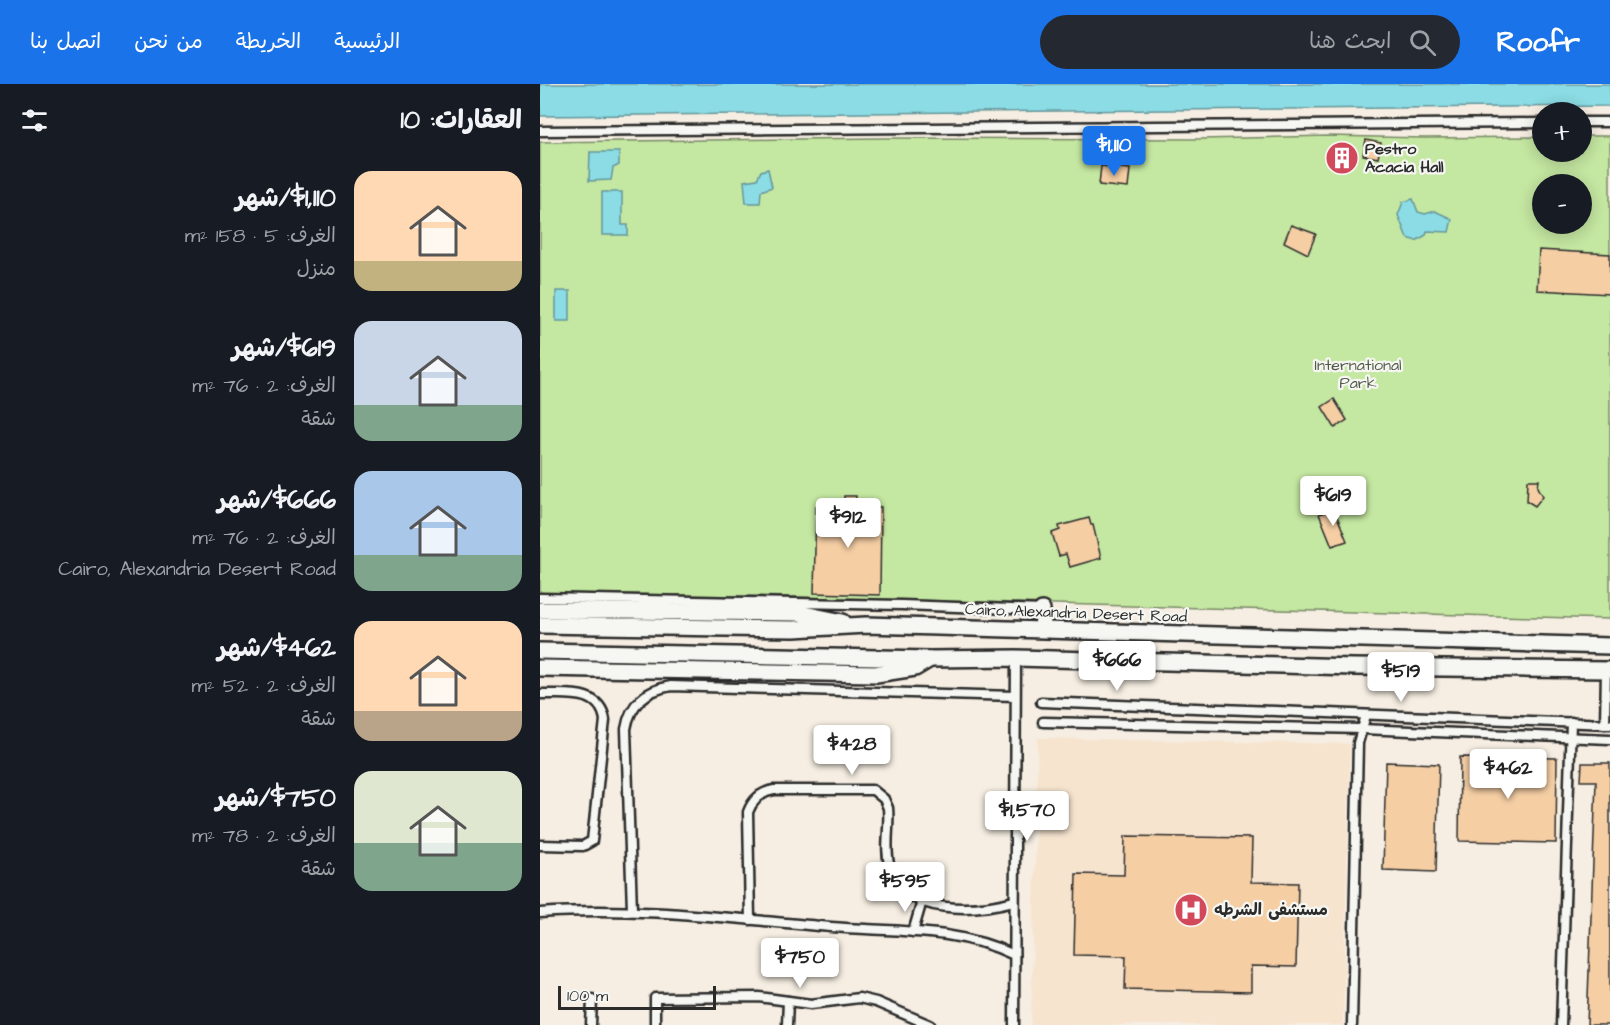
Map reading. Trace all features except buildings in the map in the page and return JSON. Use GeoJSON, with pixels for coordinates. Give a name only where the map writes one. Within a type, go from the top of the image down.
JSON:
{"type":"FeatureCollection","features":[{"type":"Feature","properties":{"kind":"highway"},"geometry":{"type":"LineString","coordinates":[[540,610],[799,613],[851,625]]}},
{"type":"Feature","properties":{"kind":"highway"},"geometry":{"type":"LineString","coordinates":[[1042,610],[1043,629]]}},
{"type":"Feature","properties":{"kind":"highway","name":"Cairo, Alexandria Desert Road"},"geometry":{"type":"LineString","coordinates":[[540,625],[794,629],[851,625],[1610,646]]}},
{"type":"Feature","properties":{"kind":"highway"},"geometry":{"type":"LineString","coordinates":[[540,651],[1608,670]]}},
{"type":"Feature","properties":{"kind":"highway"},"geometry":{"type":"LineString","coordinates":[[540,668],[876,675],[915,668],[930,659]]}},
{"type":"Feature","properties":{"kind":"street"},"geometry":{"type":"LineString","coordinates":[[1592,122],[1610,122]]}},
{"type":"Feature","properties":{"kind":"street"},"geometry":{"type":"LineString","coordinates":[[540,131],[1532,123]]}},
{"type":"Feature","properties":{"kind":"street"},"geometry":{"type":"LineString","coordinates":[[540,598],[1042,610]]}},
{"type":"Feature","properties":{"kind":"street"},"geometry":{"type":"LineString","coordinates":[[1014,1025],[1016,658]]}},
{"type":"Feature","properties":{"kind":"street"},"geometry":{"type":"LineString","coordinates":[[1041,702],[1607,724],[1608,670]]}},
{"type":"Feature","properties":{"kind":"street"},"geometry":{"type":"LineString","coordinates":[[632,910],[626,729],[631,710],[652,691],[671,686],[1015,696]]}},
{"type":"Feature","properties":{"kind":"street"},"geometry":{"type":"LineString","coordinates":[[540,694],[588,697],[602,708],[605,720],[592,841],[583,846],[540,845]]}},
{"type":"Feature","properties":{"kind":"street"},"geometry":{"type":"LineString","coordinates":[[1353,1025],[1358,743],[1366,715]]}},
{"type":"Feature","properties":{"kind":"street"},"geometry":{"type":"LineString","coordinates":[[1043,722],[1361,729],[1610,739]]}},
{"type":"Feature","properties":{"kind":"street"},"geometry":{"type":"LineString","coordinates":[[1561,1025],[1571,722]]}},
{"type":"Feature","properties":{"kind":"street"},"geometry":{"type":"LineString","coordinates":[[750,920],[748,812],[760,795],[774,790],[863,789],[877,792],[884,799],[888,808],[890,869],[904,890],[922,901],[961,908],[988,907],[1014,901]]}},
{"type":"Feature","properties":{"kind":"street"},"geometry":{"type":"LineString","coordinates":[[913,932],[922,901]]}},
{"type":"Feature","properties":{"kind":"street"},"geometry":{"type":"LineString","coordinates":[[540,913],[632,910],[913,932],[971,938],[1014,955]]}},
{"type":"Feature","properties":{"kind":"street"},"geometry":{"type":"LineString","coordinates":[[655,1025],[655,998],[759,997],[820,1004],[860,998],[910,1015],[930,1025]]}},
{"type":"Feature","properties":{"kind":"street"},"geometry":{"type":"LineString","coordinates":[[591,1025],[592,999]]}},
{"type":"Feature","properties":{"kind":"street"},"geometry":{"type":"LineString","coordinates":[[787,1025],[788,1001]]}},
{"type":"Feature","properties":{"kind":"street"},"geometry":{"type":"LineString","coordinates":[[910,1015],[910,1025]]}},
{"type":"Feature","properties":{"kind":"shaded area"},"geometry":{"type":"Polygon","coordinates":[[[1038,738],[1350,744],[1343,1025],[1031,1025],[1038,738]]]}},
{"type":"Feature","properties":{"kind":"green space","name":"International Park"},"geometry":{"type":"Polygon","coordinates":[[[1592,136],[1610,136],[1610,619],[797,597],[540,593],[540,142],[882,138],[1532,137],[1532,162],[1592,162],[1592,136]]]}},
{"type":"Feature","properties":{"kind":"water"},"geometry":{"type":"Polygon","coordinates":[[[540,84],[1610,84],[1610,106],[1592,106],[1592,102],[1532,102],[1532,107],[540,116],[540,84]]]}},
{"type":"Feature","properties":{"kind":"water"},"geometry":{"type":"Polygon","coordinates":[[[590,152],[619,152],[619,165],[613,168],[611,180],[589,181],[590,152]]]}},
{"type":"Feature","properties":{"kind":"water"},"geometry":{"type":"Polygon","coordinates":[[[768,169],[772,187],[761,191],[760,203],[746,203],[744,181],[757,179],[761,171],[768,169]]]}},
{"type":"Feature","properties":{"kind":"water"},"geometry":{"type":"Polygon","coordinates":[[[602,192],[622,192],[622,225],[628,225],[628,235],[602,235],[602,192]]]}},
{"type":"Feature","properties":{"kind":"water"},"geometry":{"type":"Polygon","coordinates":[[[1413,199],[1418,212],[1425,214],[1435,211],[1452,219],[1449,232],[1427,231],[1426,235],[1416,241],[1407,238],[1398,215],[1403,202],[1413,199]]]}},
{"type":"Feature","properties":{"kind":"water"},"geometry":{"type":"Polygon","coordinates":[[[556,291],[570,291],[570,321],[556,321],[556,291]]]}},
{"type":"Feature","properties":{"kind":"place","name":"Pestro Acacia Hall"},"geometry":{"type":"Point","coordinates":[1342,158]}},
{"type":"Feature","properties":{"kind":"place","name":"مستشفى الشرطه"},"geometry":{"type":"Point","coordinates":[1191,910]}}]}
